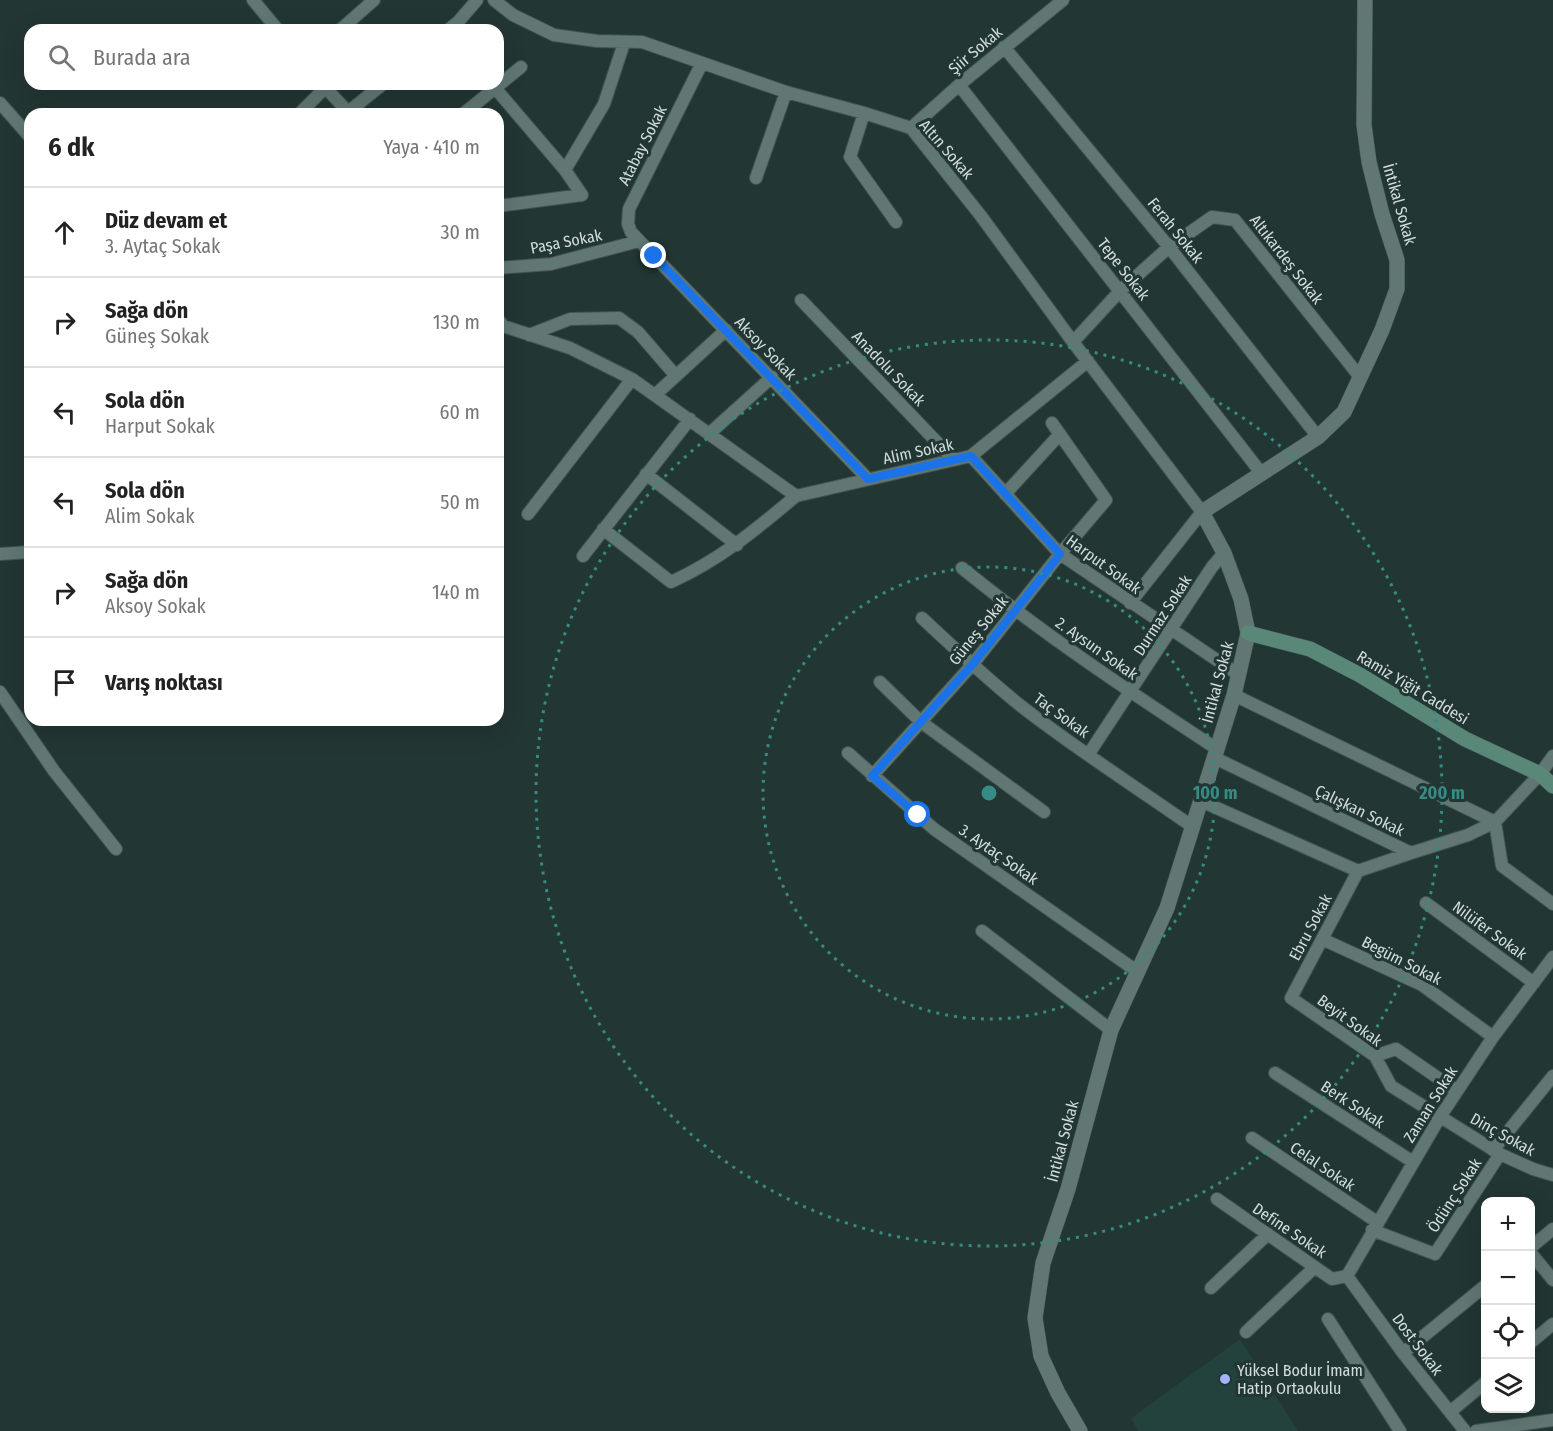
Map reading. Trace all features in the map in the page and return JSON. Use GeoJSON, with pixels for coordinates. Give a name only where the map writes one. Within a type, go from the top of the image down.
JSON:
{"type":"FeatureCollection","features":[{"type":"Feature","properties":{"kind":"main road","name":"Ramiz Yiğit Caddesi"},"geometry":{"type":"LineString","coordinates":[[1248,633],[1310,649],[1360,675],[1465,739],[1540,774],[1553,786]]}},
{"type":"Feature","properties":{"kind":"street"},"geometry":{"type":"LineString","coordinates":[[347,24],[374,0]]}},
{"type":"Feature","properties":{"kind":"street"},"geometry":{"type":"LineString","coordinates":[[454,24],[477,0]]}},
{"type":"Feature","properties":{"kind":"street","name":"Altın Sokak"},"geometry":{"type":"LineString","coordinates":[[494,0],[513,15],[554,35],[597,42],[642,42],[786,92],[911,128],[981,216],[1072,342],[1202,512]]}},
{"type":"Feature","properties":{"kind":"street","name":"Şiir Sokak"},"geometry":{"type":"LineString","coordinates":[[911,128],[1004,47],[1063,0]]}},
{"type":"Feature","properties":{"kind":"street","name":"İntikal Sokak"},"geometry":{"type":"LineString","coordinates":[[1080,1431],[1041,1356],[1035,1318],[1043,1263],[1068,1189],[1110,1030],[1167,908],[1234,695],[1248,633],[1241,599],[1224,553],[1202,512],[1318,437],[1344,412],[1382,330],[1396,289],[1397,260],[1380,204],[1364,125],[1365,0]]}},
{"type":"Feature","properties":{"kind":"street"},"geometry":{"type":"LineString","coordinates":[[256,1],[273,24]]}},
{"type":"Feature","properties":{"kind":"street"},"geometry":{"type":"LineString","coordinates":[[565,170],[604,104],[624,43]]}},
{"type":"Feature","properties":{"kind":"street","name":"Ferah Sokak"},"geometry":{"type":"LineString","coordinates":[[1004,47],[1169,247],[1318,437]]}},
{"type":"Feature","properties":{"kind":"street","name":"Atabay Sokak"},"geometry":{"type":"LineString","coordinates":[[639,241],[631,232],[628,224],[629,209],[702,63]]}},
{"type":"Feature","properties":{"kind":"street"},"geometry":{"type":"LineString","coordinates":[[504,81],[521,67]]}},
{"type":"Feature","properties":{"kind":"street","name":"Tepe Sokak"},"geometry":{"type":"LineString","coordinates":[[959,85],[1262,474]]}},
{"type":"Feature","properties":{"kind":"street"},"geometry":{"type":"LineString","coordinates":[[304,108],[320,90]]}},
{"type":"Feature","properties":{"kind":"street"},"geometry":{"type":"LineString","coordinates":[[328,90],[344,108]]}},
{"type":"Feature","properties":{"kind":"street"},"geometry":{"type":"LineString","coordinates":[[355,108],[376,90]]}},
{"type":"Feature","properties":{"kind":"street"},"geometry":{"type":"LineString","coordinates":[[470,108],[493,90]]}},
{"type":"Feature","properties":{"kind":"street"},"geometry":{"type":"LineString","coordinates":[[497,90],[565,170],[582,195],[504,205]]}},
{"type":"Feature","properties":{"kind":"street"},"geometry":{"type":"LineString","coordinates":[[756,178],[786,92]]}},
{"type":"Feature","properties":{"kind":"street"},"geometry":{"type":"LineString","coordinates":[[0,103],[24,130]]}},
{"type":"Feature","properties":{"kind":"street"},"geometry":{"type":"LineString","coordinates":[[864,113],[850,158],[896,222]]}},
{"type":"Feature","properties":{"kind":"street","name":"Altıkardeş Sokak"},"geometry":{"type":"LineString","coordinates":[[1072,342],[1120,291],[1169,247],[1212,217],[1235,220],[1360,377]]}},
{"type":"Feature","properties":{"kind":"street","name":"Paşa Sokak"},"geometry":{"type":"LineString","coordinates":[[504,268],[551,264],[639,241]]}},
{"type":"Feature","properties":{"kind":"street","name":"Aksoy Sokak"},"geometry":{"type":"LineString","coordinates":[[639,241],[868,479]]}},
{"type":"Feature","properties":{"kind":"street","name":"Anadolu Sokak"},"geometry":{"type":"LineString","coordinates":[[801,300],[954,460]]}},
{"type":"Feature","properties":{"kind":"street"},"geometry":{"type":"LineString","coordinates":[[529,335],[570,319],[619,318],[638,332],[676,376]]}},
{"type":"Feature","properties":{"kind":"street"},"geometry":{"type":"LineString","coordinates":[[504,328],[570,348],[632,379],[796,496]]}},
{"type":"Feature","properties":{"kind":"street"},"geometry":{"type":"LineString","coordinates":[[655,395],[726,330]]}},
{"type":"Feature","properties":{"kind":"street","name":"Alim Sokak"},"geometry":{"type":"LineString","coordinates":[[603,529],[671,582],[702,568],[737,545],[796,496],[971,456],[1088,361]]}},
{"type":"Feature","properties":{"kind":"street"},"geometry":{"type":"LineString","coordinates":[[710,433],[772,377]]}},
{"type":"Feature","properties":{"kind":"street"},"geometry":{"type":"LineString","coordinates":[[528,514],[632,379]]}},
{"type":"Feature","properties":{"kind":"street"},"geometry":{"type":"LineString","coordinates":[[583,556],[690,419]]}},
{"type":"Feature","properties":{"kind":"street"},"geometry":{"type":"LineString","coordinates":[[1005,494],[1060,434],[1052,423]]}},
{"type":"Feature","properties":{"kind":"street","name":"Güneş Sokak"},"geometry":{"type":"LineString","coordinates":[[872,776],[972,665],[1106,500],[1060,434]]}},
{"type":"Feature","properties":{"kind":"street","name":"Harput Sokak"},"geometry":{"type":"LineString","coordinates":[[971,456],[1060,554],[1239,675]]}},
{"type":"Feature","properties":{"kind":"street"},"geometry":{"type":"LineString","coordinates":[[646,474],[737,545]]}},
{"type":"Feature","properties":{"kind":"street"},"geometry":{"type":"LineString","coordinates":[[1130,603],[1202,512]]}},
{"type":"Feature","properties":{"kind":"street"},"geometry":{"type":"LineString","coordinates":[[0,554],[24,552]]}},
{"type":"Feature","properties":{"kind":"street","name":"Durmaz Sokak"},"geometry":{"type":"LineString","coordinates":[[1088,755],[1172,631],[1212,567],[1224,553]]}},
{"type":"Feature","properties":{"kind":"street","name":"2. Aysun Sokak"},"geometry":{"type":"LineString","coordinates":[[962,568],[1014,611],[1216,754]]}},
{"type":"Feature","properties":{"kind":"street","name":"Taç Sokak"},"geometry":{"type":"LineString","coordinates":[[922,618],[972,665],[1023,707],[1193,827]]}},
{"type":"Feature","properties":{"kind":"street"},"geometry":{"type":"LineString","coordinates":[[880,682],[921,722],[1044,812]]}},
{"type":"Feature","properties":{"kind":"street"},"geometry":{"type":"LineString","coordinates":[[0,692],[54,771],[116,849]]}},
{"type":"Feature","properties":{"kind":"street"},"geometry":{"type":"LineString","coordinates":[[1234,695],[1495,822],[1502,866],[1553,904]]}},
{"type":"Feature","properties":{"kind":"street","name":"3. Aytaç Sokak"},"geometry":{"type":"LineString","coordinates":[[848,753],[934,829],[1138,972]]}},
{"type":"Feature","properties":{"kind":"street","name":"Çalışkan Sokak"},"geometry":{"type":"LineString","coordinates":[[1216,754],[1411,853],[1468,835],[1495,822],[1540,774],[1553,756]]}},
{"type":"Feature","properties":{"kind":"street"},"geometry":{"type":"LineString","coordinates":[[1201,801],[1358,871],[1411,853]]}},
{"type":"Feature","properties":{"kind":"street","name":"Ebru Sokak"},"geometry":{"type":"LineString","coordinates":[[1291,998],[1358,871]]}},
{"type":"Feature","properties":{"kind":"street","name":"Nilüfer Sokak"},"geometry":{"type":"LineString","coordinates":[[1426,903],[1534,983]]}},
{"type":"Feature","properties":{"kind":"street"},"geometry":{"type":"LineString","coordinates":[[982,931],[1110,1030]]}},
{"type":"Feature","properties":{"kind":"street","name":"Begüm Sokak"},"geometry":{"type":"LineString","coordinates":[[1322,939],[1422,985],[1493,1037]]}},
{"type":"Feature","properties":{"kind":"street","name":"Zaman Sokak"},"geometry":{"type":"LineString","coordinates":[[1347,1276],[1374,1226],[1440,1117],[1493,1037],[1553,957]]}},
{"type":"Feature","properties":{"kind":"street","name":"Beyit Sokak"},"geometry":{"type":"LineString","coordinates":[[1291,998],[1374,1056],[1391,1086],[1440,1117]]}},
{"type":"Feature","properties":{"kind":"street"},"geometry":{"type":"LineString","coordinates":[[1374,1056],[1396,1049],[1457,1091]]}},
{"type":"Feature","properties":{"kind":"street","name":"Berk Sokak"},"geometry":{"type":"LineString","coordinates":[[1275,1073],[1413,1162]]}},
{"type":"Feature","properties":{"kind":"street","name":"Ödünç Sokak"},"geometry":{"type":"LineString","coordinates":[[1435,1254],[1497,1152],[1553,1076]]}},
{"type":"Feature","properties":{"kind":"street","name":"Dinç Sokak"},"geometry":{"type":"LineString","coordinates":[[1440,1117],[1497,1152],[1533,1169],[1553,1174]]}},
{"type":"Feature","properties":{"kind":"street","name":"Celal Sokak"},"geometry":{"type":"LineString","coordinates":[[1252,1138],[1374,1226],[1435,1254]]}},
{"type":"Feature","properties":{"kind":"street","name":"Define Sokak"},"geometry":{"type":"LineString","coordinates":[[1217,1199],[1332,1279],[1347,1276]]}},
{"type":"Feature","properties":{"kind":"street"},"geometry":{"type":"LineString","coordinates":[[1535,1245],[1553,1228]]}},
{"type":"Feature","properties":{"kind":"street"},"geometry":{"type":"LineString","coordinates":[[1211,1287],[1268,1234]]}},
{"type":"Feature","properties":{"kind":"street"},"geometry":{"type":"LineString","coordinates":[[1531,1251],[1553,1280]]}},
{"type":"Feature","properties":{"kind":"street"},"geometry":{"type":"LineString","coordinates":[[1245,1332],[1316,1267]]}},
{"type":"Feature","properties":{"kind":"street","name":"Dost Sokak"},"geometry":{"type":"LineString","coordinates":[[1347,1276],[1403,1353],[1465,1431]]}},
{"type":"Feature","properties":{"kind":"street"},"geometry":{"type":"LineString","coordinates":[[1403,1353],[1481,1288]]}},
{"type":"Feature","properties":{"kind":"street"},"geometry":{"type":"LineString","coordinates":[[1328,1319],[1400,1431]]}},
{"type":"Feature","properties":{"kind":"street"},"geometry":{"type":"LineString","coordinates":[[1535,1339],[1553,1324]]}},
{"type":"Feature","properties":{"kind":"street"},"geometry":{"type":"LineString","coordinates":[[1450,1413],[1481,1386]]}},
{"type":"Feature","properties":{"kind":"street"},"geometry":{"type":"LineString","coordinates":[[1476,1431],[1507,1429],[1553,1420]]}},
{"type":"Feature","properties":{"kind":"shaded area","name":"Yüksel Bodur İmam Hatip Ortaokulu"},"geometry":{"type":"Polygon","coordinates":[[[1240,1339],[1298,1431],[1138,1431],[1131,1418],[1240,1339]]]}},
{"type":"Feature","properties":{"kind":"place","name":"Yüksel Bodur İmam Hatip Ortaokulu"},"geometry":{"type":"Point","coordinates":[1225,1379]}},
{"type":"Feature","properties":{"kind":"route"},"geometry":{"type":"LineString","coordinates":[[654,256],[868,479],[971,456],[1060,554],[972,665],[872,776],[918,815]]}}]}
